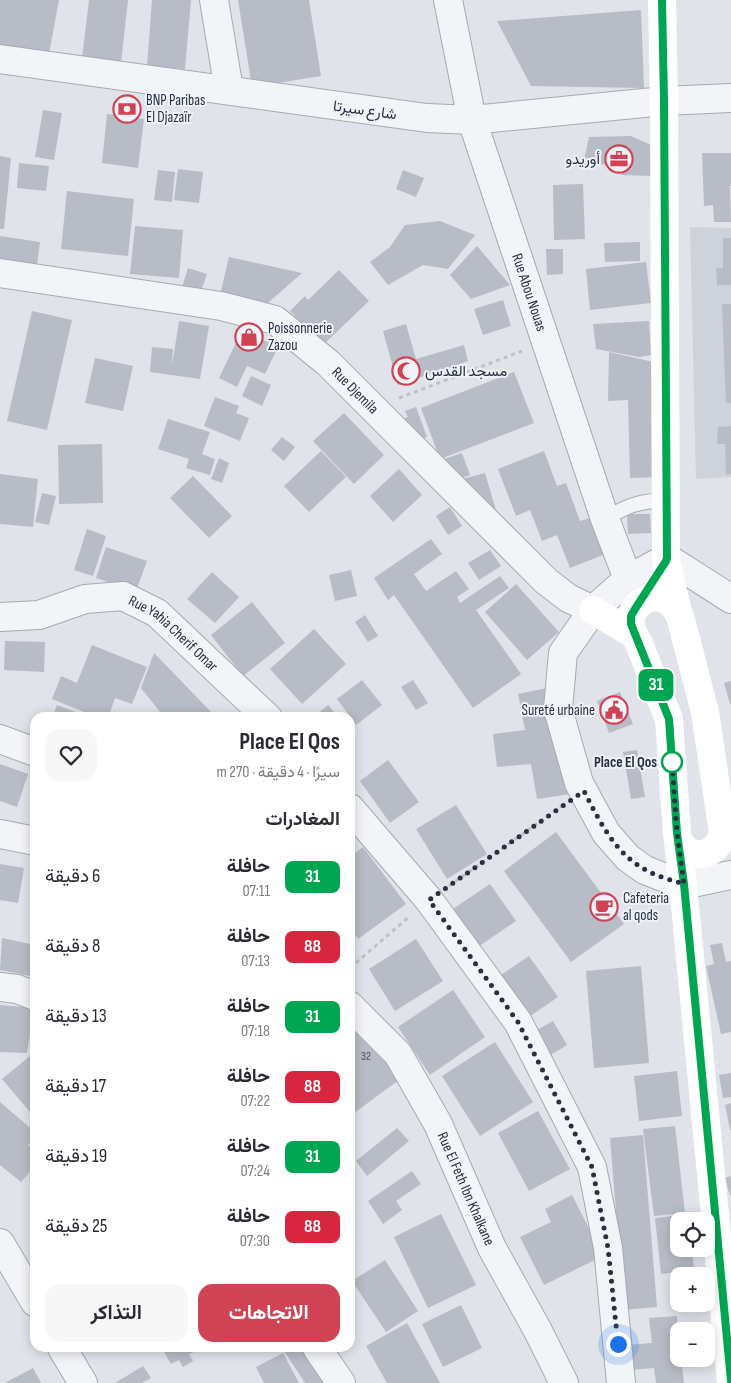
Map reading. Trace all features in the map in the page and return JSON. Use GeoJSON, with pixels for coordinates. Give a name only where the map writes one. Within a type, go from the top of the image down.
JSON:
{"type":"FeatureCollection","features":[{"type":"Feature","properties":{"kind":"street"},"geometry":{"type":"LineString","coordinates":[[214,0],[229,90]]}},
{"type":"Feature","properties":{"kind":"street","name":"Rue Abou Nouas"},"geometry":{"type":"LineString","coordinates":[[448,0],[472,120],[605,519],[628,579]]}},
{"type":"Feature","properties":{"kind":"street"},"geometry":{"type":"LineString","coordinates":[[662,0],[666,559],[705,712],[723,828],[723,836],[706,865],[691,872],[683,879]]}},
{"type":"Feature","properties":{"kind":"street","name":"شارع سيرتا"},"geometry":{"type":"LineString","coordinates":[[0,59],[427,118],[472,120],[664,101],[731,98]]}},
{"type":"Feature","properties":{"kind":"street","name":"Rue Djemila"},"geometry":{"type":"LineString","coordinates":[[0,273],[221,306],[275,320],[328,363],[546,580],[568,598],[593,610]]}},
{"type":"Feature","properties":{"kind":"street"},"geometry":{"type":"LineString","coordinates":[[666,559],[628,579],[593,610],[563,653],[558,708],[579,783],[606,833],[628,858],[645,870],[683,879],[731,875]]}},
{"type":"Feature","properties":{"kind":"street"},"geometry":{"type":"LineString","coordinates":[[666,559],[731,599]]}},
{"type":"Feature","properties":{"kind":"street"},"geometry":{"type":"LineString","coordinates":[[635,628],[666,559]]}},
{"type":"Feature","properties":{"kind":"street","name":"Rue Yahia Cherif Omar"},"geometry":{"type":"LineString","coordinates":[[0,617],[39,615],[85,599],[123,596],[157,614],[262,712]]}},
{"type":"Feature","properties":{"kind":"street"},"geometry":{"type":"LineString","coordinates":[[593,610],[635,628],[644,645],[653,648],[662,647],[676,637],[680,629],[680,616],[673,604],[666,600],[657,597],[648,598],[641,603],[635,628],[669,719],[677,834],[683,879],[731,1381]]}},
{"type":"Feature","properties":{"kind":"street"},"geometry":{"type":"LineString","coordinates":[[0,739],[30,750]]}},
{"type":"Feature","properties":{"kind":"street"},"geometry":{"type":"LineString","coordinates":[[715,849],[699,855],[684,848],[677,834],[678,825],[686,812],[701,808],[716,814],[721,820]]}},
{"type":"Feature","properties":{"kind":"street"},"geometry":{"type":"LineString","coordinates":[[355,814],[429,900],[518,1022],[592,1167],[608,1248],[621,1383]]}},
{"type":"Feature","properties":{"kind":"street"},"geometry":{"type":"LineString","coordinates":[[0,834],[30,840]]}},
{"type":"Feature","properties":{"kind":"street"},"geometry":{"type":"LineString","coordinates":[[0,987],[17,989],[30,994]]}},
{"type":"Feature","properties":{"kind":"street","name":"Rue El Feth Ibn Khalkane"},"geometry":{"type":"LineString","coordinates":[[355,1011],[398,1054],[438,1124],[492,1248],[537,1329],[564,1383]]}},
{"type":"Feature","properties":{"kind":"street"},"geometry":{"type":"LineString","coordinates":[[0,1243],[30,1294]]}},
{"type":"Feature","properties":{"kind":"street"},"geometry":{"type":"LineString","coordinates":[[64,1352],[83,1383]]}},
{"type":"Feature","properties":{"kind":"street"},"geometry":{"type":"LineString","coordinates":[[320,1352],[342,1383]]}},
{"type":"Feature","properties":{"kind":"lane"},"geometry":{"type":"LineString","coordinates":[[605,519],[626,506],[647,500],[667,500]]}},
{"type":"Feature","properties":{"kind":"path"},"geometry":{"type":"LineString","coordinates":[[373,408],[546,342]]}},
{"type":"Feature","properties":{"kind":"path"},"geometry":{"type":"LineString","coordinates":[[355,964],[429,900],[584,791]]}},
{"type":"Feature","properties":{"kind":"shaded area"},"geometry":{"type":"Polygon","coordinates":[[[690,227],[731,228],[731,477],[696,479],[690,227]]]}},
{"type":"Feature","properties":{"kind":"building"},"geometry":{"type":"Polygon","coordinates":[[[0,0],[59,0],[49,54],[0,45],[0,0]]]}},
{"type":"Feature","properties":{"kind":"building"},"geometry":{"type":"Polygon","coordinates":[[[89,0],[128,0],[121,63],[82,58],[89,0]]]}},
{"type":"Feature","properties":{"kind":"building"},"geometry":{"type":"Polygon","coordinates":[[[152,0],[191,0],[185,69],[147,66],[152,0]]]}},
{"type":"Feature","properties":{"kind":"building"},"geometry":{"type":"Polygon","coordinates":[[[238,0],[309,0],[321,76],[252,87],[238,0]]]}},
{"type":"Feature","properties":{"kind":"building"},"geometry":{"type":"Polygon","coordinates":[[[641,10],[644,88],[531,86],[497,21],[641,10]]]}},
{"type":"Feature","properties":{"kind":"building"},"geometry":{"type":"Polygon","coordinates":[[[43,110],[62,113],[54,160],[35,157],[43,110]]]}},
{"type":"Feature","properties":{"kind":"building"},"geometry":{"type":"Polygon","coordinates":[[[107,114],[144,119],[138,168],[102,163],[107,114]]]}},
{"type":"Feature","properties":{"kind":"building"},"geometry":{"type":"Polygon","coordinates":[[[631,136],[653,146],[653,176],[621,175],[622,165],[583,164],[589,137],[631,136]]]}},
{"type":"Feature","properties":{"kind":"building"},"geometry":{"type":"Polygon","coordinates":[[[702,153],[731,153],[731,222],[714,222],[713,205],[704,206],[702,153]]]}},
{"type":"Feature","properties":{"kind":"building"},"geometry":{"type":"Polygon","coordinates":[[[0,156],[11,158],[4,229],[0,229],[0,156]]]}},
{"type":"Feature","properties":{"kind":"building"},"geometry":{"type":"Polygon","coordinates":[[[19,163],[49,166],[46,191],[17,188],[19,163]]]}},
{"type":"Feature","properties":{"kind":"building"},"geometry":{"type":"Polygon","coordinates":[[[178,169],[203,172],[199,203],[174,200],[178,169]]]}},
{"type":"Feature","properties":{"kind":"building"},"geometry":{"type":"Polygon","coordinates":[[[158,170],[175,172],[172,202],[154,200],[158,170]]]}},
{"type":"Feature","properties":{"kind":"building"},"geometry":{"type":"Polygon","coordinates":[[[403,170],[424,178],[416,197],[396,189],[403,170]]]}},
{"type":"Feature","properties":{"kind":"building"},"geometry":{"type":"Polygon","coordinates":[[[583,184],[585,239],[554,240],[553,185],[583,184]]]}},
{"type":"Feature","properties":{"kind":"building"},"geometry":{"type":"Polygon","coordinates":[[[67,191],[134,199],[128,256],[61,249],[67,191]]]}},
{"type":"Feature","properties":{"kind":"building"},"geometry":{"type":"Polygon","coordinates":[[[440,221],[475,235],[448,269],[423,265],[388,285],[370,262],[390,247],[405,225],[440,221]]]}},
{"type":"Feature","properties":{"kind":"building"},"geometry":{"type":"Polygon","coordinates":[[[135,226],[183,230],[179,278],[130,274],[135,226]]]}},
{"type":"Feature","properties":{"kind":"building"},"geometry":{"type":"Polygon","coordinates":[[[0,236],[40,242],[36,273],[0,267],[0,236]]]}},
{"type":"Feature","properties":{"kind":"building"},"geometry":{"type":"Polygon","coordinates":[[[723,238],[731,238],[731,285],[717,285],[716,268],[723,268],[723,238]]]}},
{"type":"Feature","properties":{"kind":"building"},"geometry":{"type":"Polygon","coordinates":[[[640,242],[640,261],[605,262],[604,243],[640,242]]]}},
{"type":"Feature","properties":{"kind":"building"},"geometry":{"type":"Polygon","coordinates":[[[477,246],[510,285],[471,299],[450,275],[477,246]]]}},
{"type":"Feature","properties":{"kind":"building"},"geometry":{"type":"Polygon","coordinates":[[[546,249],[563,249],[563,274],[547,275],[546,249]]]}},
{"type":"Feature","properties":{"kind":"building"},"geometry":{"type":"Polygon","coordinates":[[[229,257],[302,273],[261,309],[219,299],[229,257]]]}},
{"type":"Feature","properties":{"kind":"building"},"geometry":{"type":"Polygon","coordinates":[[[646,262],[651,303],[590,310],[586,269],[646,262]]]}},
{"type":"Feature","properties":{"kind":"building"},"geometry":{"type":"Polygon","coordinates":[[[188,268],[207,274],[200,294],[182,287],[188,268]]]}},
{"type":"Feature","properties":{"kind":"building"},"geometry":{"type":"Polygon","coordinates":[[[339,270],[369,301],[323,345],[290,311],[305,296],[308,300],[339,270]]]}},
{"type":"Feature","properties":{"kind":"building"},"geometry":{"type":"Polygon","coordinates":[[[503,300],[511,326],[483,335],[474,309],[503,300]]]}},
{"type":"Feature","properties":{"kind":"building"},"geometry":{"type":"Polygon","coordinates":[[[722,304],[731,304],[731,403],[726,403],[722,304]]]}},
{"type":"Feature","properties":{"kind":"building"},"geometry":{"type":"Polygon","coordinates":[[[32,311],[72,320],[47,430],[7,421],[32,311]]]}},
{"type":"Feature","properties":{"kind":"building"},"geometry":{"type":"Polygon","coordinates":[[[179,321],[209,326],[200,379],[150,372],[152,347],[173,349],[172,366],[179,321]]]}},
{"type":"Feature","properties":{"kind":"building"},"geometry":{"type":"Polygon","coordinates":[[[649,321],[651,355],[639,357],[596,349],[593,324],[649,321]]]}},
{"type":"Feature","properties":{"kind":"building"},"geometry":{"type":"Polygon","coordinates":[[[406,324],[416,359],[464,345],[468,361],[398,385],[383,331],[406,324]]]}},
{"type":"Feature","properties":{"kind":"building"},"geometry":{"type":"Polygon","coordinates":[[[242,330],[278,347],[265,374],[247,366],[237,387],[219,378],[242,330]]]}},
{"type":"Feature","properties":{"kind":"building"},"geometry":{"type":"Polygon","coordinates":[[[609,352],[662,364],[665,477],[630,478],[628,400],[608,401],[609,352]]]}},
{"type":"Feature","properties":{"kind":"building"},"geometry":{"type":"Polygon","coordinates":[[[95,358],[133,366],[123,411],[85,403],[95,358]]]}},
{"type":"Feature","properties":{"kind":"building"},"geometry":{"type":"Polygon","coordinates":[[[514,372],[534,423],[440,459],[421,408],[514,372]]]}},
{"type":"Feature","properties":{"kind":"building"},"geometry":{"type":"Polygon","coordinates":[[[251,376],[271,385],[262,406],[242,396],[251,376]]]}},
{"type":"Feature","properties":{"kind":"building"},"geometry":{"type":"Polygon","coordinates":[[[215,397],[239,406],[236,413],[249,418],[240,441],[204,426],[215,397]]]}},
{"type":"Feature","properties":{"kind":"building"},"geometry":{"type":"Polygon","coordinates":[[[416,407],[427,437],[409,443],[400,420],[408,417],[405,411],[416,407]]]}},
{"type":"Feature","properties":{"kind":"building"},"geometry":{"type":"Polygon","coordinates":[[[344,413],[384,455],[354,484],[313,441],[344,413]]]}},
{"type":"Feature","properties":{"kind":"building"},"geometry":{"type":"Polygon","coordinates":[[[168,419],[210,432],[202,454],[215,459],[210,475],[186,468],[189,459],[158,449],[168,419]]]}},
{"type":"Feature","properties":{"kind":"building"},"geometry":{"type":"Polygon","coordinates":[[[731,426],[731,474],[726,475],[725,444],[717,444],[718,427],[731,426]]]}},
{"type":"Feature","properties":{"kind":"building"},"geometry":{"type":"Polygon","coordinates":[[[282,437],[295,447],[284,461],[271,450],[282,437]]]}},
{"type":"Feature","properties":{"kind":"building"},"geometry":{"type":"Polygon","coordinates":[[[102,444],[103,503],[59,504],[58,445],[102,444]]]}},
{"type":"Feature","properties":{"kind":"building"},"geometry":{"type":"Polygon","coordinates":[[[321,451],[346,477],[309,512],[284,486],[321,451]]]}},
{"type":"Feature","properties":{"kind":"building"},"geometry":{"type":"Polygon","coordinates":[[[544,451],[557,486],[566,483],[580,521],[593,517],[608,553],[570,568],[557,535],[542,541],[530,510],[516,516],[498,469],[544,451]]]}},
{"type":"Feature","properties":{"kind":"building"},"geometry":{"type":"Polygon","coordinates":[[[462,453],[470,475],[453,481],[444,459],[462,453]]]}},
{"type":"Feature","properties":{"kind":"building"},"geometry":{"type":"Polygon","coordinates":[[[219,458],[229,463],[222,483],[211,479],[219,458]]]}},
{"type":"Feature","properties":{"kind":"building"},"geometry":{"type":"Polygon","coordinates":[[[399,469],[422,495],[393,522],[370,496],[399,469]]]}},
{"type":"Feature","properties":{"kind":"building"},"geometry":{"type":"Polygon","coordinates":[[[485,473],[496,510],[491,513],[462,479],[485,473]]]}},
{"type":"Feature","properties":{"kind":"building"},"geometry":{"type":"Polygon","coordinates":[[[0,474],[38,479],[33,527],[0,524],[0,474]]]}},
{"type":"Feature","properties":{"kind":"building"},"geometry":{"type":"Polygon","coordinates":[[[193,476],[232,516],[209,538],[170,498],[193,476]]]}},
{"type":"Feature","properties":{"kind":"building"},"geometry":{"type":"Polygon","coordinates":[[[42,493],[56,496],[49,525],[35,522],[42,493]]]}},
{"type":"Feature","properties":{"kind":"building"},"geometry":{"type":"Polygon","coordinates":[[[450,507],[462,526],[448,535],[436,516],[450,507]]]}},
{"type":"Feature","properties":{"kind":"building"},"geometry":{"type":"Polygon","coordinates":[[[627,514],[650,514],[651,533],[628,534],[627,514]]]}},
{"type":"Feature","properties":{"kind":"building"},"geometry":{"type":"Polygon","coordinates":[[[87,529],[106,536],[93,576],[74,570],[87,529]]]}},
{"type":"Feature","properties":{"kind":"building"},"geometry":{"type":"Polygon","coordinates":[[[431,539],[442,554],[414,574],[426,591],[456,571],[469,589],[457,597],[460,603],[500,576],[509,588],[476,610],[521,674],[473,708],[394,595],[388,600],[374,578],[431,539]]]}},
{"type":"Feature","properties":{"kind":"building"},"geometry":{"type":"Polygon","coordinates":[[[106,547],[147,561],[136,591],[96,578],[106,547]]]}},
{"type":"Feature","properties":{"kind":"building"},"geometry":{"type":"Polygon","coordinates":[[[490,550],[501,566],[479,580],[468,563],[490,550]]]}},
{"type":"Feature","properties":{"kind":"building"},"geometry":{"type":"Polygon","coordinates":[[[351,570],[357,596],[335,601],[329,575],[351,570]]]}},
{"type":"Feature","properties":{"kind":"building"},"geometry":{"type":"Polygon","coordinates":[[[212,572],[239,597],[215,623],[187,599],[212,572]]]}},
{"type":"Feature","properties":{"kind":"building"},"geometry":{"type":"Polygon","coordinates":[[[516,584],[559,632],[527,660],[485,612],[516,584]]]}},
{"type":"Feature","properties":{"kind":"building"},"geometry":{"type":"Polygon","coordinates":[[[252,602],[285,643],[243,676],[211,635],[252,602]]]}},
{"type":"Feature","properties":{"kind":"building"},"geometry":{"type":"Polygon","coordinates":[[[365,615],[378,636],[368,642],[355,622],[365,615]]]}},
{"type":"Feature","properties":{"kind":"building"},"geometry":{"type":"Polygon","coordinates":[[[314,629],[346,664],[302,704],[270,669],[314,629]]]}},
{"type":"Feature","properties":{"kind":"building"},"geometry":{"type":"Polygon","coordinates":[[[5,641],[45,642],[44,672],[4,670],[5,641]]]}},
{"type":"Feature","properties":{"kind":"building"},"geometry":{"type":"Polygon","coordinates":[[[92,645],[147,667],[132,704],[115,698],[110,712],[84,712],[52,699],[61,676],[77,683],[92,645]]]}},
{"type":"Feature","properties":{"kind":"building"},"geometry":{"type":"Polygon","coordinates":[[[154,653],[211,712],[160,712],[141,688],[154,653]]]}},
{"type":"Feature","properties":{"kind":"building"},"geometry":{"type":"Polygon","coordinates":[[[362,680],[382,705],[356,725],[355,712],[346,712],[337,699],[362,680]]]}},
{"type":"Feature","properties":{"kind":"building"},"geometry":{"type":"Polygon","coordinates":[[[413,680],[428,703],[416,710],[401,687],[413,680]]]}},
{"type":"Feature","properties":{"kind":"building"},"geometry":{"type":"Polygon","coordinates":[[[731,681],[731,704],[730,704],[724,683],[731,681]]]}},
{"type":"Feature","properties":{"kind":"building"},"geometry":{"type":"Polygon","coordinates":[[[552,687],[571,794],[537,799],[531,764],[497,767],[493,734],[525,730],[518,694],[552,687]]]}},
{"type":"Feature","properties":{"kind":"building"},"geometry":{"type":"Polygon","coordinates":[[[620,692],[633,724],[609,733],[597,701],[620,692]]]}},
{"type":"Feature","properties":{"kind":"building"},"geometry":{"type":"Polygon","coordinates":[[[57,705],[76,712],[54,712],[57,705]]]}},
{"type":"Feature","properties":{"kind":"building"},"geometry":{"type":"Polygon","coordinates":[[[328,705],[334,712],[320,712],[328,705]]]}},
{"type":"Feature","properties":{"kind":"building"},"geometry":{"type":"Polygon","coordinates":[[[637,750],[645,797],[631,799],[623,752],[637,750]]]}},
{"type":"Feature","properties":{"kind":"building"},"geometry":{"type":"Polygon","coordinates":[[[388,760],[419,802],[390,823],[360,781],[388,760]]]}},
{"type":"Feature","properties":{"kind":"building"},"geometry":{"type":"Polygon","coordinates":[[[0,764],[28,774],[17,807],[0,801],[0,764]]]}},
{"type":"Feature","properties":{"kind":"building"},"geometry":{"type":"Polygon","coordinates":[[[456,805],[487,854],[447,879],[416,829],[456,805]]]}},
{"type":"Feature","properties":{"kind":"building"},"geometry":{"type":"Polygon","coordinates":[[[556,832],[624,924],[571,962],[504,871],[556,832]]]}},
{"type":"Feature","properties":{"kind":"building"},"geometry":{"type":"Polygon","coordinates":[[[363,847],[406,904],[358,939],[355,934],[355,853],[363,847]]]}},
{"type":"Feature","properties":{"kind":"building"},"geometry":{"type":"Polygon","coordinates":[[[0,864],[24,868],[18,903],[0,900],[0,864]]]}},
{"type":"Feature","properties":{"kind":"building"},"geometry":{"type":"Polygon","coordinates":[[[490,884],[516,921],[475,949],[450,911],[490,884]]]}},
{"type":"Feature","properties":{"kind":"building"},"geometry":{"type":"Polygon","coordinates":[[[2,938],[30,944],[30,976],[0,970],[2,938]]]}},
{"type":"Feature","properties":{"kind":"building"},"geometry":{"type":"Polygon","coordinates":[[[416,939],[443,981],[395,1011],[369,969],[416,939]]]}},
{"type":"Feature","properties":{"kind":"building"},"geometry":{"type":"Polygon","coordinates":[[[722,943],[726,962],[731,961],[731,1032],[721,1034],[706,966],[714,964],[710,945],[722,943]]]}},
{"type":"Feature","properties":{"kind":"building"},"geometry":{"type":"Polygon","coordinates":[[[529,956],[558,997],[523,1021],[495,979],[529,956]]]}},
{"type":"Feature","properties":{"kind":"building"},"geometry":{"type":"Polygon","coordinates":[[[641,966],[649,1063],[594,1068],[586,971],[641,966]]]}},
{"type":"Feature","properties":{"kind":"building"},"geometry":{"type":"Polygon","coordinates":[[[453,990],[485,1037],[430,1075],[398,1027],[453,990]]]}},
{"type":"Feature","properties":{"kind":"building"},"geometry":{"type":"Polygon","coordinates":[[[0,1005],[30,1008],[30,1034],[27,1053],[0,1052],[0,1005]]]}},
{"type":"Feature","properties":{"kind":"building"},"geometry":{"type":"Polygon","coordinates":[[[553,1021],[567,1045],[544,1059],[530,1034],[553,1021]]]}},
{"type":"Feature","properties":{"kind":"building"},"geometry":{"type":"Polygon","coordinates":[[[357,1030],[403,1077],[355,1112],[355,1031],[357,1030]]]}},
{"type":"Feature","properties":{"kind":"building"},"geometry":{"type":"Polygon","coordinates":[[[495,1042],[533,1102],[480,1136],[442,1076],[495,1042]]]}},
{"type":"Feature","properties":{"kind":"building"},"geometry":{"type":"Polygon","coordinates":[[[30,1056],[30,1112],[2,1079],[30,1056]]]}},
{"type":"Feature","properties":{"kind":"building"},"geometry":{"type":"Polygon","coordinates":[[[677,1071],[682,1116],[639,1121],[634,1076],[677,1071]]]}},
{"type":"Feature","properties":{"kind":"building"},"geometry":{"type":"Polygon","coordinates":[[[731,1073],[731,1097],[723,1098],[719,1075],[731,1073]]]}},
{"type":"Feature","properties":{"kind":"building"},"geometry":{"type":"Polygon","coordinates":[[[0,1102],[30,1128],[30,1143],[28,1145],[30,1147],[30,1172],[21,1182],[0,1165],[0,1102]]]}},
{"type":"Feature","properties":{"kind":"building"},"geometry":{"type":"Polygon","coordinates":[[[731,1103],[731,1130],[730,1130],[725,1105],[731,1103]]]}},
{"type":"Feature","properties":{"kind":"building"},"geometry":{"type":"Polygon","coordinates":[[[538,1111],[570,1169],[529,1191],[498,1133],[538,1111]]]}},
{"type":"Feature","properties":{"kind":"building"},"geometry":{"type":"Polygon","coordinates":[[[675,1126],[685,1212],[670,1212],[670,1214],[654,1216],[643,1129],[675,1126]]]}},
{"type":"Feature","properties":{"kind":"building"},"geometry":{"type":"Polygon","coordinates":[[[397,1128],[409,1141],[367,1176],[356,1161],[397,1128]]]}},
{"type":"Feature","properties":{"kind":"building"},"geometry":{"type":"Polygon","coordinates":[[[643,1135],[657,1307],[624,1310],[610,1138],[643,1135]]]}},
{"type":"Feature","properties":{"kind":"building"},"geometry":{"type":"Polygon","coordinates":[[[412,1171],[421,1184],[396,1201],[402,1210],[383,1224],[368,1201],[412,1171]]]}},
{"type":"Feature","properties":{"kind":"building"},"geometry":{"type":"Polygon","coordinates":[[[731,1176],[731,1195],[730,1196],[725,1178],[731,1176]]]}},
{"type":"Feature","properties":{"kind":"building"},"geometry":{"type":"Polygon","coordinates":[[[572,1195],[603,1256],[544,1285],[520,1237],[551,1222],[545,1209],[572,1195]]]}},
{"type":"Feature","properties":{"kind":"building"},"geometry":{"type":"Polygon","coordinates":[[[441,1214],[476,1285],[428,1308],[394,1237],[441,1214]]]}},
{"type":"Feature","properties":{"kind":"building"},"geometry":{"type":"Polygon","coordinates":[[[670,1216],[670,1257],[693,1257],[694,1267],[670,1267],[670,1273],[661,1274],[655,1218],[670,1216]]]}},
{"type":"Feature","properties":{"kind":"building"},"geometry":{"type":"Polygon","coordinates":[[[385,1260],[418,1311],[386,1332],[355,1286],[355,1279],[385,1260]]]}},
{"type":"Feature","properties":{"kind":"building"},"geometry":{"type":"Polygon","coordinates":[[[461,1305],[482,1348],[443,1367],[422,1324],[461,1305]]]}},
{"type":"Feature","properties":{"kind":"building"},"geometry":{"type":"Polygon","coordinates":[[[677,1316],[677,1322],[670,1322],[670,1367],[682,1367],[684,1383],[656,1383],[654,1368],[629,1370],[627,1345],[652,1343],[649,1318],[677,1316]]]}},
{"type":"Feature","properties":{"kind":"building"},"geometry":{"type":"Polygon","coordinates":[[[407,1323],[440,1383],[387,1383],[366,1346],[407,1323]]]}},
{"type":"Feature","properties":{"kind":"building"},"geometry":{"type":"Polygon","coordinates":[[[164,1352],[194,1352],[189,1354],[193,1361],[183,1367],[179,1360],[171,1364],[164,1352]]]}},
{"type":"Feature","properties":{"kind":"building"},"geometry":{"type":"Polygon","coordinates":[[[285,1352],[313,1352],[330,1379],[324,1383],[305,1383],[285,1352]]]}},
{"type":"Feature","properties":{"kind":"building"},"geometry":{"type":"Polygon","coordinates":[[[283,1353],[299,1383],[264,1383],[256,1367],[283,1353]]]}},
{"type":"Feature","properties":{"kind":"building"},"geometry":{"type":"Polygon","coordinates":[[[143,1366],[151,1378],[142,1383],[115,1383],[143,1366]]]}},
{"type":"Feature","properties":{"kind":"building"},"geometry":{"type":"Polygon","coordinates":[[[33,1368],[41,1383],[5,1383],[33,1368]]]}},
{"type":"Feature","properties":{"kind":"bus line","name":"31"},"geometry":{"type":"LineString","coordinates":[[662,0],[667,558],[631,616],[631,629],[638,640],[669,719],[677,833],[684,884],[731,1381]]}},
{"type":"Feature","properties":{"kind":"place","name":"BNP Paribas El Djazaïr"},"geometry":{"type":"Point","coordinates":[127,109]}},
{"type":"Feature","properties":{"kind":"place","name":"أوريدو"},"geometry":{"type":"Point","coordinates":[619,159]}},
{"type":"Feature","properties":{"kind":"place","name":"Poissonnerie Zazou"},"geometry":{"type":"Point","coordinates":[249,337]}},
{"type":"Feature","properties":{"kind":"place","name":"مسجد القدس"},"geometry":{"type":"Point","coordinates":[406,371]}},
{"type":"Feature","properties":{"kind":"place","name":"Sureté urbaine"},"geometry":{"type":"Point","coordinates":[614,710]}},
{"type":"Feature","properties":{"kind":"place","name":"Place El Qos"},"geometry":{"type":"Point","coordinates":[672,762]}},
{"type":"Feature","properties":{"kind":"place","name":"Cafeteria al qods"},"geometry":{"type":"Point","coordinates":[604,907]}},
{"type":"Feature","properties":{"kind":"route"},"geometry":{"type":"LineString","coordinates":[[618,1344],[608,1248],[592,1167],[518,1022],[429,900],[584,791],[606,833],[628,858],[645,870],[684,884],[677,833],[672,762]]}}]}
